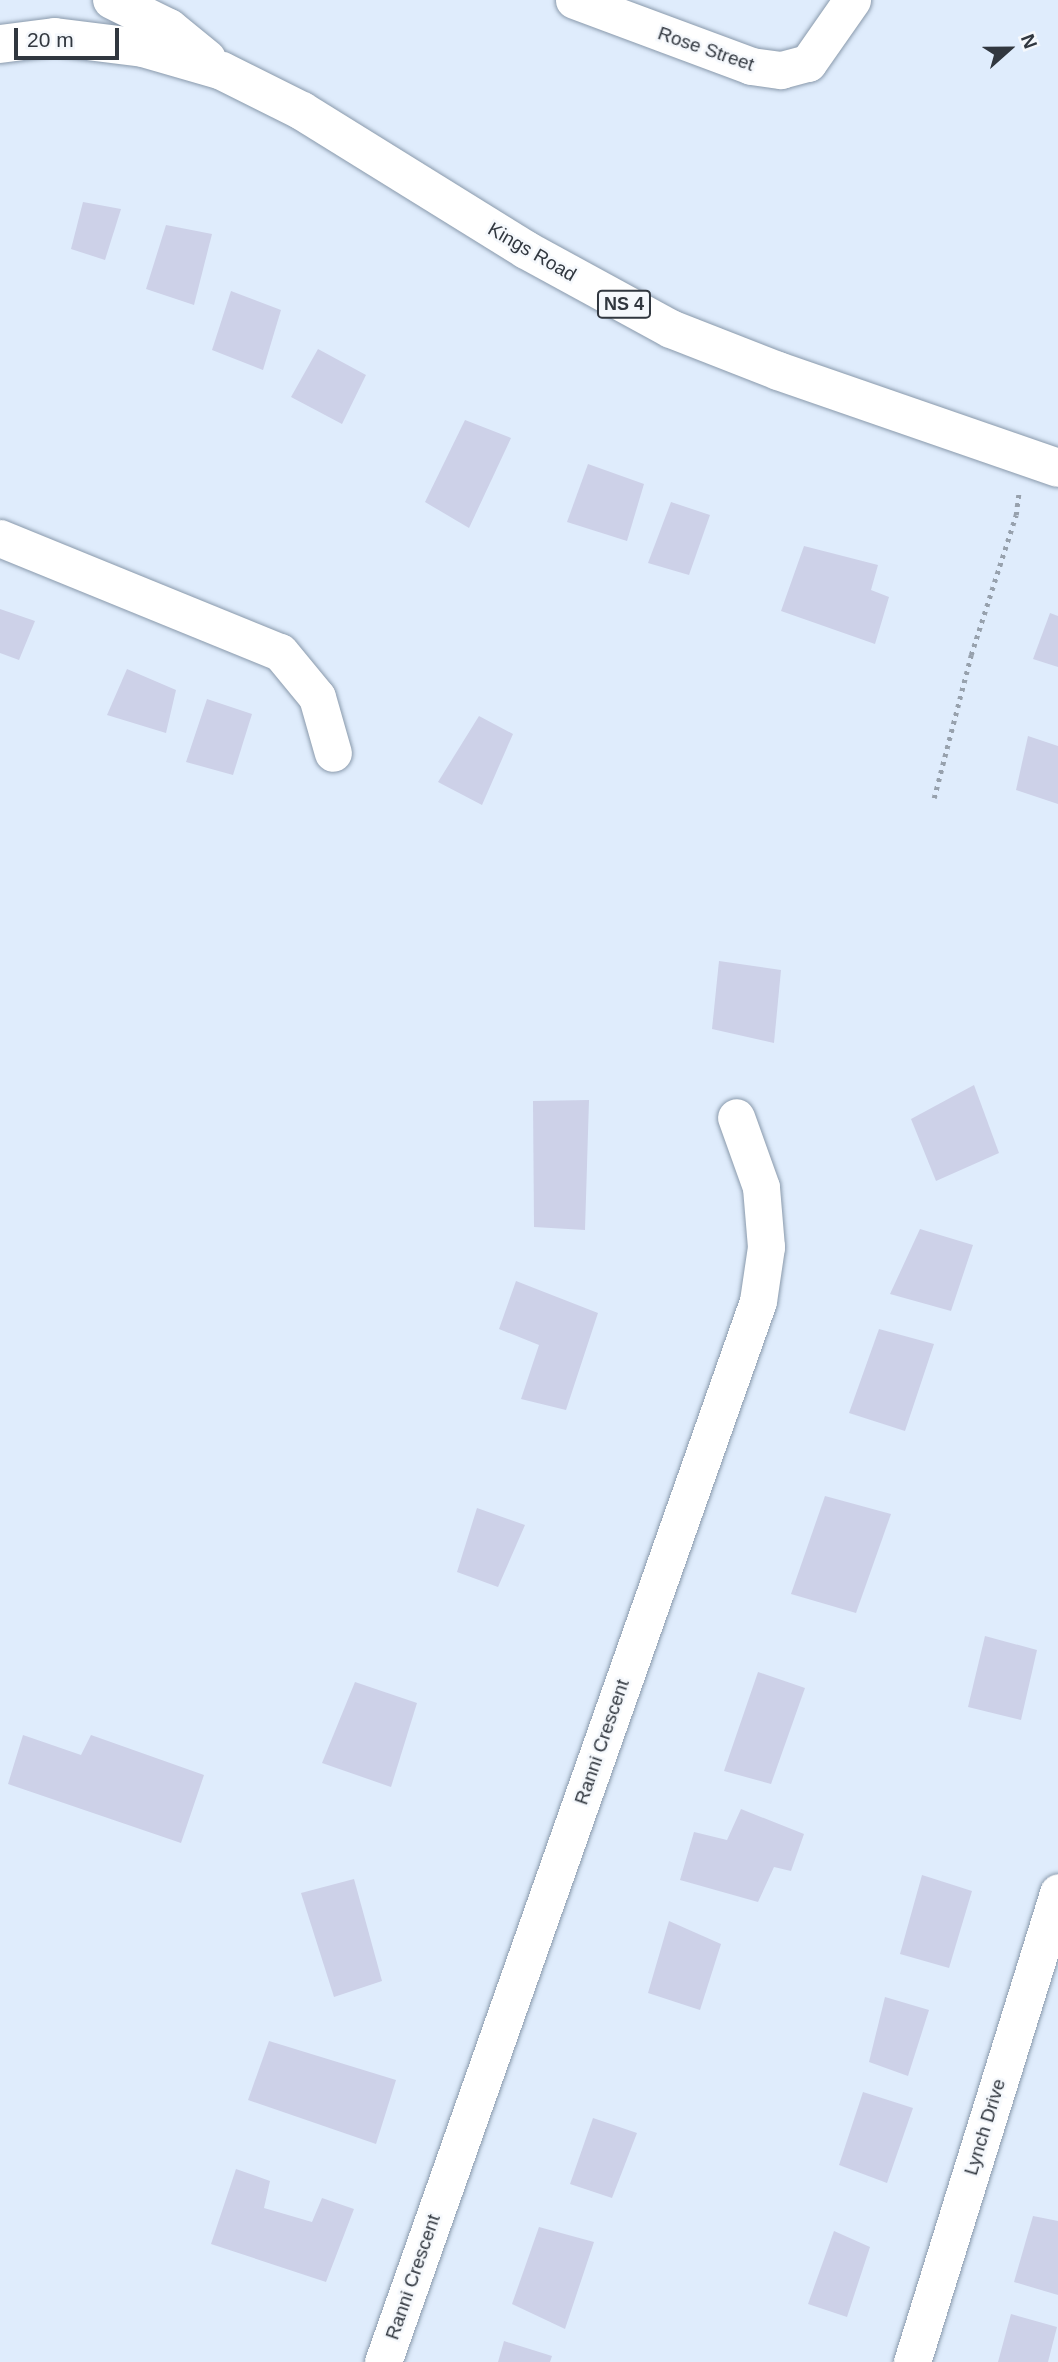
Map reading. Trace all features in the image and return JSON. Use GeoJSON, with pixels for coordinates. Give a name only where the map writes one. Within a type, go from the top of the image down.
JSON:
{"type":"FeatureCollection","features":[{"type":"Feature","properties":{"kind":"main road","name":"Kings Road"},"geometry":{"type":"LineString","coordinates":[[112,0],[169,28],[222,71],[302,111],[516,244],[671,329],[778,371],[1040,462]]}},
{"type":"Feature","properties":{"kind":"main road","name":"Kings Road"},"geometry":{"type":"LineString","coordinates":[[0,44],[46,37],[118,45],[222,71]]}},
{"type":"Feature","properties":{"kind":"street","name":"Rose Street"},"geometry":{"type":"LineString","coordinates":[[574,0],[751,66],[781,70],[808,63],[852,0]]}},
{"type":"Feature","properties":{"kind":"street"},"geometry":{"type":"LineString","coordinates":[[0,538],[280,652],[317,697],[333,753]]}},
{"type":"Feature","properties":{"kind":"street","name":"Ranni Crescent"},"geometry":{"type":"LineString","coordinates":[[383,2362],[758,1301],[766,1247],[761,1187],[736,1117]]}},
{"type":"Feature","properties":{"kind":"street","name":"Lynch Drive"},"geometry":{"type":"LineString","coordinates":[[912,2362],[1058,1892]]}},
{"type":"Feature","properties":{"kind":"path"},"geometry":{"type":"LineString","coordinates":[[934,798],[971,654],[1016,515],[1040,462]]}},
{"type":"Feature","properties":{"kind":"building"},"geometry":{"type":"Polygon","coordinates":[[[83,202],[121,209],[105,260],[71,249],[83,202]]]}},
{"type":"Feature","properties":{"kind":"building"},"geometry":{"type":"Polygon","coordinates":[[[166,225],[212,234],[194,305],[146,289],[166,225]]]}},
{"type":"Feature","properties":{"kind":"building"},"geometry":{"type":"Polygon","coordinates":[[[231,291],[281,310],[263,370],[212,350],[231,291]]]}},
{"type":"Feature","properties":{"kind":"building"},"geometry":{"type":"Polygon","coordinates":[[[318,349],[366,375],[342,424],[291,397],[318,349]]]}},
{"type":"Feature","properties":{"kind":"building"},"geometry":{"type":"Polygon","coordinates":[[[465,420],[511,438],[469,528],[425,502],[465,420]]]}},
{"type":"Feature","properties":{"kind":"building"},"geometry":{"type":"Polygon","coordinates":[[[588,464],[644,484],[627,541],[567,522],[588,464]]]}},
{"type":"Feature","properties":{"kind":"building"},"geometry":{"type":"Polygon","coordinates":[[[671,502],[710,515],[689,575],[648,563],[671,502]]]}},
{"type":"Feature","properties":{"kind":"building"},"geometry":{"type":"Polygon","coordinates":[[[804,546],[878,565],[871,590],[889,597],[875,644],[781,611],[804,546]]]}},
{"type":"Feature","properties":{"kind":"building"},"geometry":{"type":"Polygon","coordinates":[[[0,609],[35,621],[19,660],[0,653],[0,609]]]}},
{"type":"Feature","properties":{"kind":"building"},"geometry":{"type":"Polygon","coordinates":[[[1050,613],[1058,616],[1058,667],[1033,659],[1050,613]]]}},
{"type":"Feature","properties":{"kind":"building"},"geometry":{"type":"Polygon","coordinates":[[[127,669],[176,690],[166,733],[107,715],[127,669]]]}},
{"type":"Feature","properties":{"kind":"building"},"geometry":{"type":"Polygon","coordinates":[[[207,699],[252,714],[233,775],[186,762],[207,699]]]}},
{"type":"Feature","properties":{"kind":"building"},"geometry":{"type":"Polygon","coordinates":[[[479,716],[513,734],[482,805],[438,782],[479,716]]]}},
{"type":"Feature","properties":{"kind":"building"},"geometry":{"type":"Polygon","coordinates":[[[1028,736],[1058,746],[1058,804],[1016,790],[1028,736]]]}},
{"type":"Feature","properties":{"kind":"building"},"geometry":{"type":"Polygon","coordinates":[[[719,961],[781,970],[774,1043],[712,1029],[719,961]]]}},
{"type":"Feature","properties":{"kind":"building"},"geometry":{"type":"Polygon","coordinates":[[[974,1085],[999,1153],[936,1181],[911,1119],[974,1085]]]}},
{"type":"Feature","properties":{"kind":"building"},"geometry":{"type":"Polygon","coordinates":[[[589,1100],[585,1230],[534,1227],[533,1101],[589,1100]]]}},
{"type":"Feature","properties":{"kind":"building"},"geometry":{"type":"Polygon","coordinates":[[[920,1229],[973,1245],[951,1311],[890,1294],[920,1229]]]}},
{"type":"Feature","properties":{"kind":"building"},"geometry":{"type":"Polygon","coordinates":[[[516,1281],[598,1313],[566,1410],[521,1399],[539,1345],[499,1329],[516,1281]]]}},
{"type":"Feature","properties":{"kind":"building"},"geometry":{"type":"Polygon","coordinates":[[[879,1329],[934,1344],[905,1431],[849,1413],[879,1329]]]}},
{"type":"Feature","properties":{"kind":"building"},"geometry":{"type":"Polygon","coordinates":[[[825,1496],[891,1514],[856,1613],[791,1594],[825,1496]]]}},
{"type":"Feature","properties":{"kind":"building"},"geometry":{"type":"Polygon","coordinates":[[[477,1508],[525,1525],[498,1587],[457,1572],[477,1508]]]}},
{"type":"Feature","properties":{"kind":"building"},"geometry":{"type":"Polygon","coordinates":[[[985,1636],[1037,1650],[1021,1720],[968,1707],[985,1636]]]}},
{"type":"Feature","properties":{"kind":"building"},"geometry":{"type":"Polygon","coordinates":[[[758,1672],[805,1688],[771,1784],[724,1771],[758,1672]]]}},
{"type":"Feature","properties":{"kind":"building"},"geometry":{"type":"Polygon","coordinates":[[[355,1682],[417,1703],[391,1787],[322,1763],[355,1682]]]}},
{"type":"Feature","properties":{"kind":"building"},"geometry":{"type":"Polygon","coordinates":[[[23,1735],[81,1755],[91,1735],[204,1775],[181,1843],[8,1784],[23,1735]]]}},
{"type":"Feature","properties":{"kind":"building"},"geometry":{"type":"Polygon","coordinates":[[[741,1809],[804,1834],[791,1871],[774,1867],[758,1902],[680,1880],[694,1832],[727,1840],[741,1809]]]}},
{"type":"Feature","properties":{"kind":"building"},"geometry":{"type":"Polygon","coordinates":[[[922,1875],[972,1891],[949,1968],[900,1954],[922,1875]]]}},
{"type":"Feature","properties":{"kind":"building"},"geometry":{"type":"Polygon","coordinates":[[[354,1879],[382,1981],[334,1997],[301,1893],[354,1879]]]}},
{"type":"Feature","properties":{"kind":"building"},"geometry":{"type":"Polygon","coordinates":[[[669,1921],[721,1944],[700,2010],[648,1993],[669,1921]]]}},
{"type":"Feature","properties":{"kind":"building"},"geometry":{"type":"Polygon","coordinates":[[[885,1997],[929,2010],[908,2076],[869,2062],[885,1997]]]}},
{"type":"Feature","properties":{"kind":"building"},"geometry":{"type":"Polygon","coordinates":[[[269,2041],[396,2080],[376,2144],[248,2100],[269,2041]]]}},
{"type":"Feature","properties":{"kind":"building"},"geometry":{"type":"Polygon","coordinates":[[[863,2092],[913,2108],[887,2183],[839,2165],[863,2092]]]}},
{"type":"Feature","properties":{"kind":"building"},"geometry":{"type":"Polygon","coordinates":[[[593,2118],[637,2133],[612,2198],[570,2184],[593,2118]]]}},
{"type":"Feature","properties":{"kind":"building"},"geometry":{"type":"Polygon","coordinates":[[[236,2169],[270,2181],[264,2208],[312,2222],[322,2198],[354,2209],[326,2282],[211,2244],[236,2169]]]}},
{"type":"Feature","properties":{"kind":"building"},"geometry":{"type":"Polygon","coordinates":[[[1033,2216],[1058,2221],[1058,2295],[1014,2282],[1033,2216]]]}},
{"type":"Feature","properties":{"kind":"building"},"geometry":{"type":"Polygon","coordinates":[[[539,2227],[594,2242],[565,2329],[512,2304],[539,2227]]]}},
{"type":"Feature","properties":{"kind":"building"},"geometry":{"type":"Polygon","coordinates":[[[834,2231],[870,2247],[847,2317],[808,2304],[834,2231]]]}},
{"type":"Feature","properties":{"kind":"building"},"geometry":{"type":"Polygon","coordinates":[[[1011,2314],[1057,2327],[1048,2362],[998,2362],[1011,2314]]]}},
{"type":"Feature","properties":{"kind":"building"},"geometry":{"type":"Polygon","coordinates":[[[504,2341],[552,2356],[550,2362],[498,2362],[504,2341]]]}}]}
